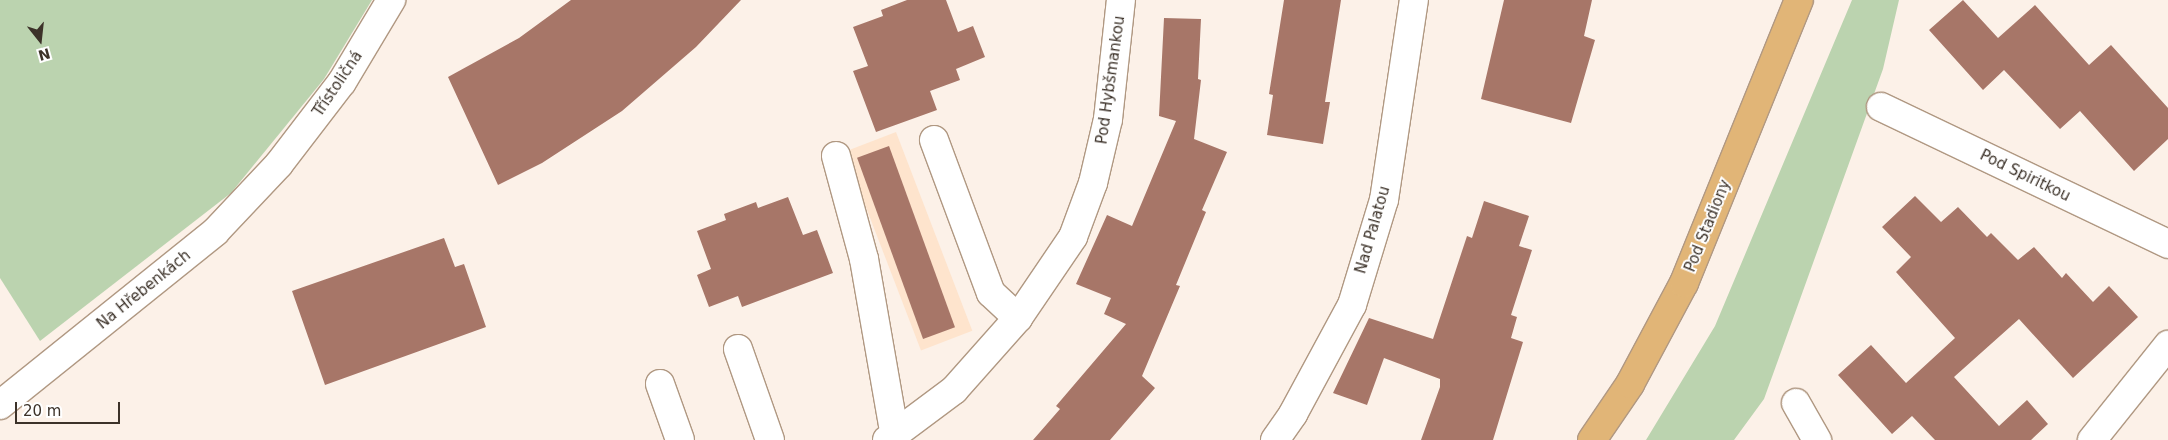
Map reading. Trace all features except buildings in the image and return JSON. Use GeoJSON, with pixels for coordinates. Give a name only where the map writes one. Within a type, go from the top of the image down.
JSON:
{"type":"FeatureCollection","features":[{"type":"Feature","properties":{"kind":"main road","name":"Pod Stadiony"},"geometry":{"type":"LineString","coordinates":[[1592,440],[1630,384],[1684,283],[1799,0]]}},
{"type":"Feature","properties":{"kind":"street","name":"Třístoličná"},"geometry":{"type":"LineString","coordinates":[[279,164],[342,82],[391,0]]}},
{"type":"Feature","properties":{"kind":"street","name":"Pod Hybšmankou"},"geometry":{"type":"LineString","coordinates":[[891,438],[954,390],[1018,318],[1073,237],[1093,183],[1108,119],[1121,0]]}},
{"type":"Feature","properties":{"kind":"street","name":"Nad Palatou"},"geometry":{"type":"LineString","coordinates":[[1276,440],[1294,414],[1352,305],[1370,248],[1384,200],[1414,0]]}},
{"type":"Feature","properties":{"kind":"street","name":"Pod Spiritkou"},"geometry":{"type":"LineString","coordinates":[[1881,107],[2168,244]]}},
{"type":"Feature","properties":{"kind":"street"},"geometry":{"type":"LineString","coordinates":[[934,140],[991,293],[1018,318]]}},
{"type":"Feature","properties":{"kind":"street"},"geometry":{"type":"LineString","coordinates":[[836,156],[864,259],[891,438]]}},
{"type":"Feature","properties":{"kind":"street","name":"Na Hřebenkách"},"geometry":{"type":"LineString","coordinates":[[0,406],[216,232],[279,164]]}},
{"type":"Feature","properties":{"kind":"street"},"geometry":{"type":"LineString","coordinates":[[2092,440],[2168,345]]}},
{"type":"Feature","properties":{"kind":"street"},"geometry":{"type":"LineString","coordinates":[[738,349],[770,440]]}},
{"type":"Feature","properties":{"kind":"street"},"geometry":{"type":"LineString","coordinates":[[660,384],[680,440]]}},
{"type":"Feature","properties":{"kind":"street"},"geometry":{"type":"LineString","coordinates":[[1796,403],[1817,440]]}},
{"type":"Feature","properties":{"kind":"shaded area"},"geometry":{"type":"Polygon","coordinates":[[[896,132],[972,331],[921,351],[845,152],[896,132]]]}},
{"type":"Feature","properties":{"kind":"green space"},"geometry":{"type":"Polygon","coordinates":[[[0,0],[372,0],[324,79],[231,193],[40,341],[0,278],[0,0]]]}},
{"type":"Feature","properties":{"kind":"green space"},"geometry":{"type":"Polygon","coordinates":[[[1852,0],[1899,0],[1883,69],[1764,399],[1734,440],[1646,440],[1715,326],[1852,0]]]}}]}
